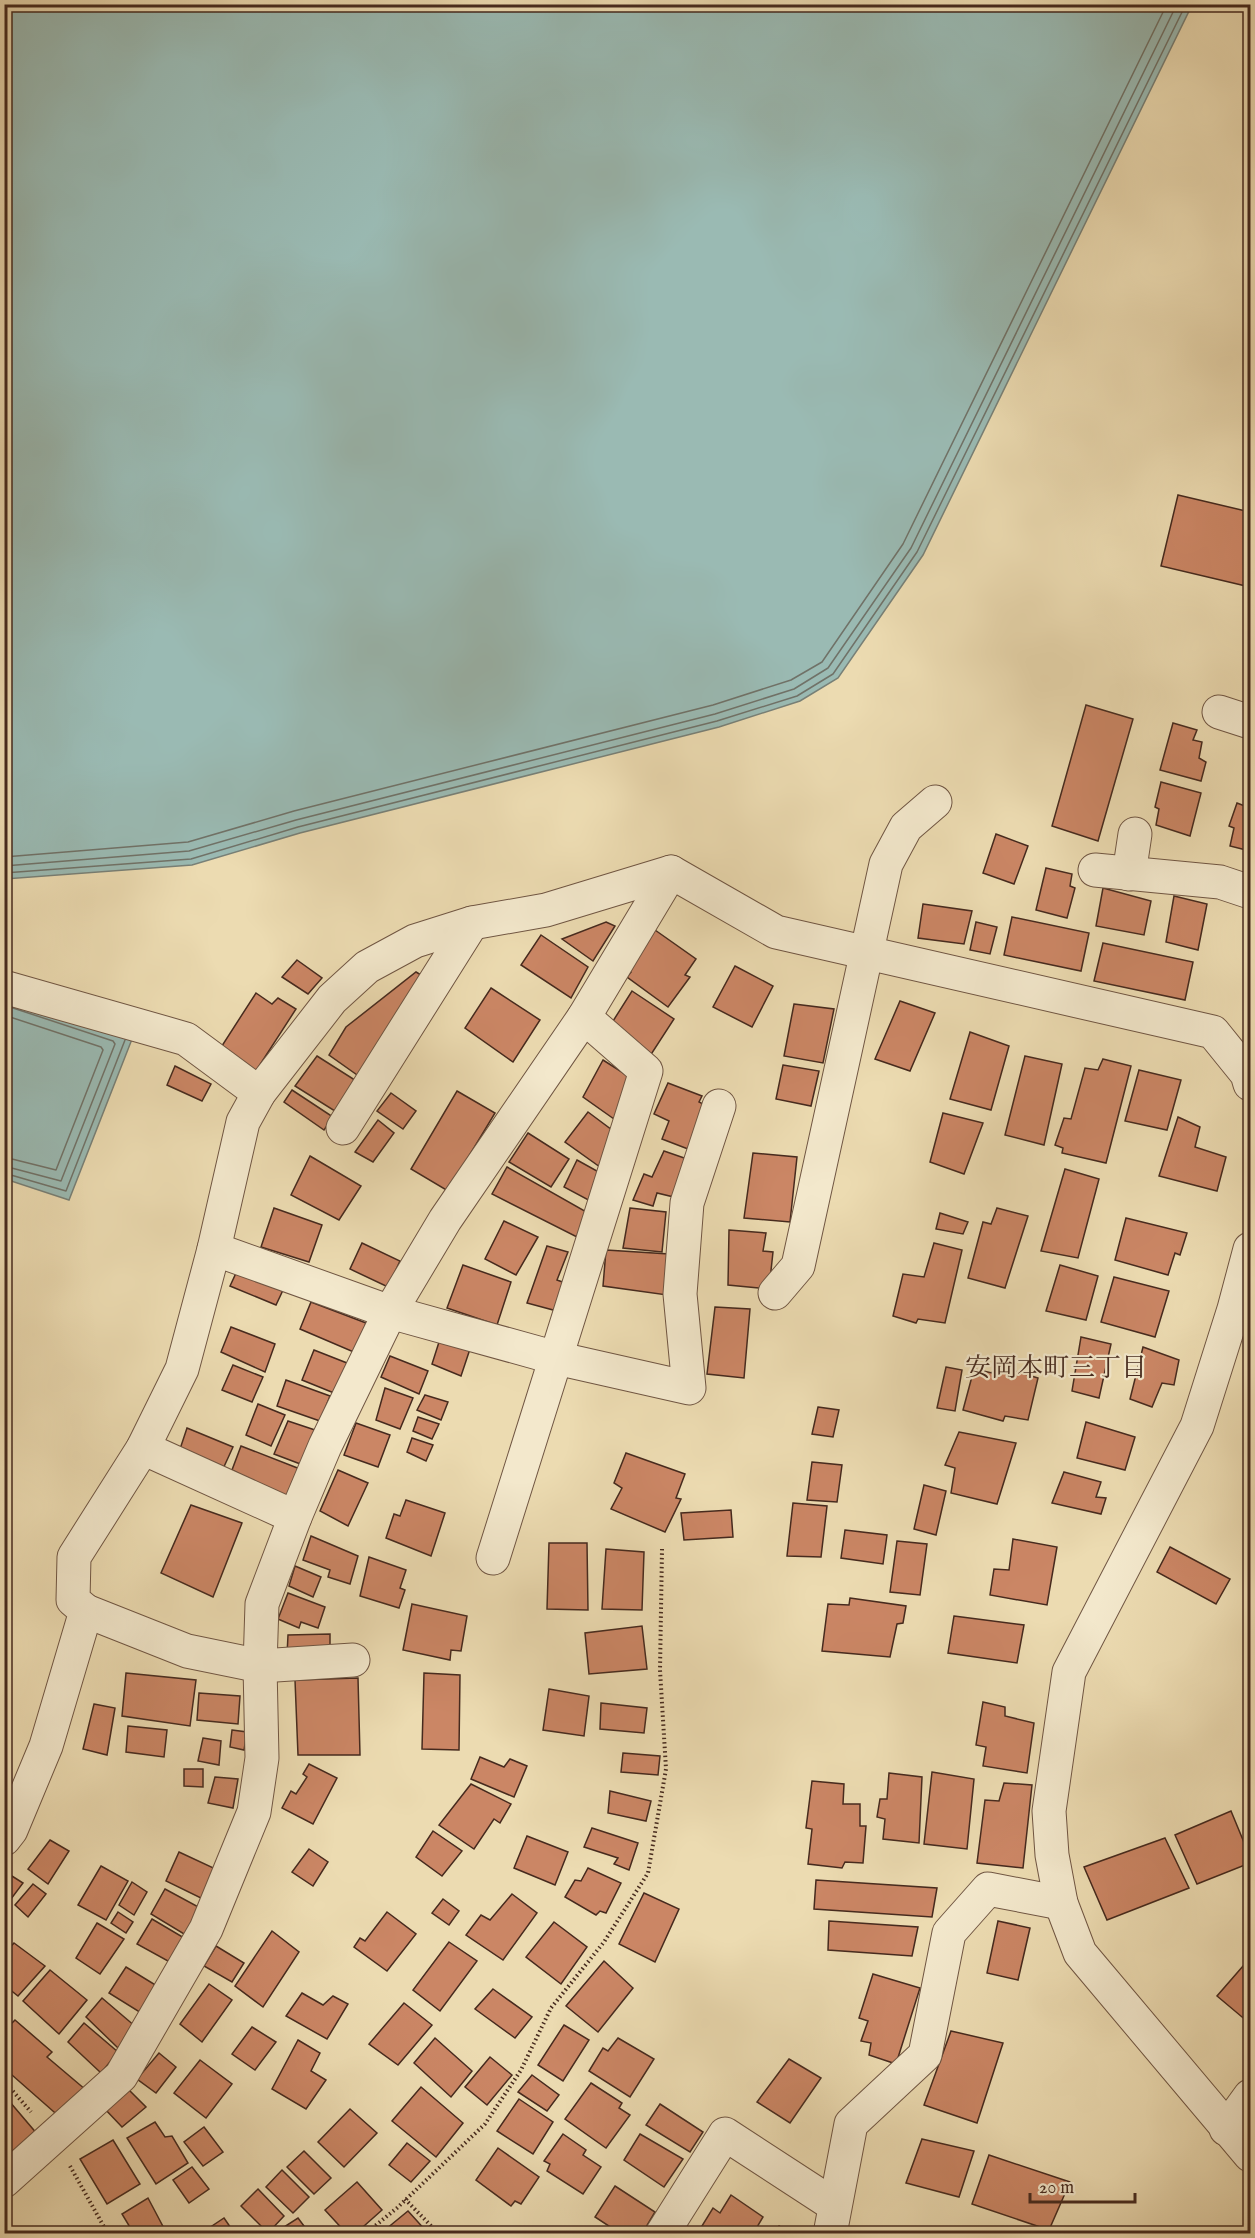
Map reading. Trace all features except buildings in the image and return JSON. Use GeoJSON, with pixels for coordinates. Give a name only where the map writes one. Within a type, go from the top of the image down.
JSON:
{"type":"FeatureCollection","features":[{"type":"Feature","properties":{"kind":"street"},"geometry":{"type":"LineString","coordinates":[[1219,712],[1251,722]]}},
{"type":"Feature","properties":{"kind":"street"},"geometry":{"type":"LineString","coordinates":[[775,1293],[798,1266],[885,864],[906,827],[935,802]]}},
{"type":"Feature","properties":{"kind":"street"},"geometry":{"type":"LineString","coordinates":[[1129,874],[1135,834]]}},
{"type":"Feature","properties":{"kind":"street"},"geometry":{"type":"LineString","coordinates":[[1095,870],[1220,882],[1251,892]]}},
{"type":"Feature","properties":{"kind":"street"},"geometry":{"type":"LineString","coordinates":[[4,2181],[121,2076],[206,1929],[254,1812],[262,1758],[260,1666],[262,1604],[325,1446],[390,1312],[445,1220],[584,1017],[671,872]]}},
{"type":"Feature","properties":{"kind":"street"},"geometry":{"type":"LineString","coordinates":[[353,1660],[260,1666],[187,1651],[86,1611],[73,1600],[75,1557],[143,1448],[182,1369],[214,1249],[243,1122],[259,1093],[332,999],[367,967],[415,941],[472,922],[546,910],[671,872],[776,932],[1213,1032],[1246,1074],[1251,1084]]}},
{"type":"Feature","properties":{"kind":"street"},"geometry":{"type":"LineString","coordinates":[[343,1128],[472,922]]}},
{"type":"Feature","properties":{"kind":"street"},"geometry":{"type":"LineString","coordinates":[[4,987],[186,1039],[259,1093]]}},
{"type":"Feature","properties":{"kind":"street"},"geometry":{"type":"LineString","coordinates":[[493,1558],[646,1071],[584,1017]]}},
{"type":"Feature","properties":{"kind":"street"},"geometry":{"type":"LineString","coordinates":[[214,1249],[390,1312],[556,1358],[689,1388],[680,1294],[687,1203],[719,1106]]}},
{"type":"Feature","properties":{"kind":"street"},"geometry":{"type":"LineString","coordinates":[[1251,1249],[1197,1426],[1069,1672],[1049,1811],[1052,1855],[1061,1903],[1080,1953],[1226,2129],[1251,2155]]}},
{"type":"Feature","properties":{"kind":"street"},"geometry":{"type":"LineString","coordinates":[[143,1448],[295,1517]]}},
{"type":"Feature","properties":{"kind":"street"},"geometry":{"type":"LineString","coordinates":[[4,1839],[11,1830],[46,1746],[86,1611]]}},
{"type":"Feature","properties":{"kind":"street"},"geometry":{"type":"LineString","coordinates":[[662,2234],[725,2134],[832,2219],[851,2124],[925,2055],[949,1932],[988,1889],[1061,1903]]}},
{"type":"Feature","properties":{"kind":"street"},"geometry":{"type":"LineString","coordinates":[[1226,2129],[1251,2096]]}},
{"type":"Feature","properties":{"kind":"path"},"geometry":{"type":"LineString","coordinates":[[365,2234],[485,2124],[521,2070],[551,2008],[604,1942],[648,1873],[666,1768],[660,1670],[662,1549]]}},
{"type":"Feature","properties":{"kind":"path"},"geometry":{"type":"LineString","coordinates":[[405,2199],[435,2230],[434,2234]]}},
{"type":"Feature","properties":{"kind":"water"},"geometry":{"type":"Polygon","coordinates":[[[5,4],[1192,5],[923,555],[838,678],[800,701],[719,727],[300,833],[192,865],[5,879],[5,4]]]}},
{"type":"Feature","properties":{"kind":"water"},"geometry":{"type":"Polygon","coordinates":[[[5,991],[134,1034],[69,1200],[5,1179],[5,991]]]}},
{"type":"Feature","properties":{"kind":"district","name":"安岡本町三丁目"},"geometry":{"type":"Point","coordinates":[1056,1367]}}]}
